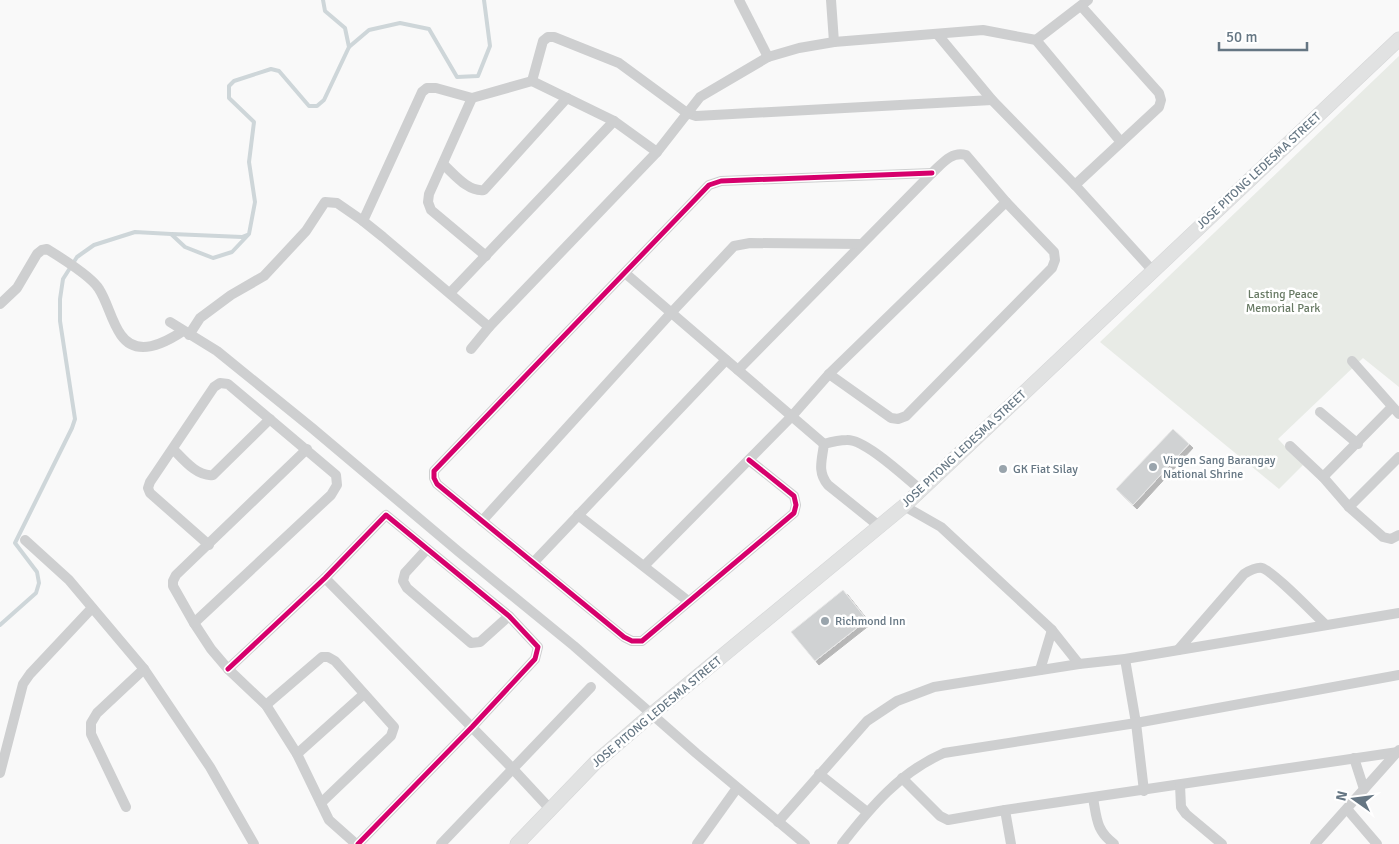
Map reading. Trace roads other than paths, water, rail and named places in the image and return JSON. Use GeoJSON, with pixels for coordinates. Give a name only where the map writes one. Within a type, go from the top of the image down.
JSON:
{"type":"FeatureCollection","features":[{"type":"Feature","properties":{"kind":"main road","name":"JOSE PITONG LEDESMA STREET"},"geometry":{"type":"LineString","coordinates":[[517,844],[595,763],[904,506],[1399,39]]}},
{"type":"Feature","properties":{"kind":"street"},"geometry":{"type":"LineString","coordinates":[[739,0],[768,58]]}},
{"type":"Feature","properties":{"kind":"street"},"geometry":{"type":"LineString","coordinates":[[831,0],[834,42]]}},
{"type":"Feature","properties":{"kind":"street"},"geometry":{"type":"LineString","coordinates":[[1036,40],[1084,3],[1159,93],[1161,100],[1159,107],[1075,185]]}},
{"type":"Feature","properties":{"kind":"street"},"geometry":{"type":"LineString","coordinates":[[471,348],[657,152],[700,97],[768,58],[799,48],[834,42],[983,30],[1036,40],[1121,142]]}},
{"type":"Feature","properties":{"kind":"street"},"geometry":{"type":"LineString","coordinates":[[938,35],[992,100],[1075,185],[1153,271]]}},
{"type":"Feature","properties":{"kind":"street"},"geometry":{"type":"LineString","coordinates":[[532,81],[543,40],[548,37],[554,37],[619,63],[687,113],[702,117],[992,100]]}},
{"type":"Feature","properties":{"kind":"street"},"geometry":{"type":"LineString","coordinates":[[363,221],[422,92],[427,88],[436,88],[472,98],[532,81],[614,120],[657,152]]}},
{"type":"Feature","properties":{"kind":"street"},"geometry":{"type":"LineString","coordinates":[[472,98],[429,194],[428,202],[431,210],[486,256]]}},
{"type":"Feature","properties":{"kind":"street"},"geometry":{"type":"LineString","coordinates":[[443,164],[470,189],[484,190],[567,98]]}},
{"type":"Feature","properties":{"kind":"street"},"geometry":{"type":"LineString","coordinates":[[450,293],[614,120]]}},
{"type":"Feature","properties":{"kind":"street"},"geometry":{"type":"LineString","coordinates":[[738,370],[952,154],[966,155],[1006,202],[1054,252],[1055,260],[1052,268],[906,416],[898,419],[891,418],[829,374]]}},
{"type":"Feature","properties":{"kind":"street"},"geometry":{"type":"LineString","coordinates":[[749,460],[794,496],[796,505],[794,513],[642,641],[632,641],[624,637],[482,521],[438,484],[434,478],[434,471],[709,185],[721,180],[932,174]]}},
{"type":"Feature","properties":{"kind":"street"},"geometry":{"type":"LineString","coordinates":[[0,304],[17,288],[37,254],[42,250],[48,249],[66,260],[99,287],[121,335],[130,344],[142,348],[157,345],[186,333],[200,318],[231,295],[264,276],[306,231],[325,202],[331,201],[363,221],[489,327]]}},
{"type":"Feature","properties":{"kind":"street"},"geometry":{"type":"LineString","coordinates":[[644,566],[792,416],[829,374],[1006,202]]}},
{"type":"Feature","properties":{"kind":"street"},"geometry":{"type":"LineString","coordinates":[[482,521],[734,246],[750,243],[861,244]]}},
{"type":"Feature","properties":{"kind":"street"},"geometry":{"type":"LineString","coordinates":[[625,274],[824,444]]}},
{"type":"Feature","properties":{"kind":"street"},"geometry":{"type":"LineString","coordinates":[[170,322],[217,351],[574,646],[737,788],[805,844]]}},
{"type":"Feature","properties":{"kind":"street"},"geometry":{"type":"LineString","coordinates":[[533,562],[726,360]]}},
{"type":"Feature","properties":{"kind":"street"},"geometry":{"type":"LineString","coordinates":[[1323,477],[1395,411],[1352,361]]}},
{"type":"Feature","properties":{"kind":"street"},"geometry":{"type":"LineString","coordinates":[[194,623],[331,495],[337,485],[336,475],[228,384],[220,383],[214,387],[150,482],[148,488],[150,493],[209,545]]}},
{"type":"Feature","properties":{"kind":"street"},"geometry":{"type":"LineString","coordinates":[[1320,412],[1358,444]]}},
{"type":"Feature","properties":{"kind":"street"},"geometry":{"type":"LineString","coordinates":[[172,449],[200,473],[208,476],[213,475],[270,419]]}},
{"type":"Feature","properties":{"kind":"street"},"geometry":{"type":"LineString","coordinates":[[824,444],[848,439],[860,443],[921,490]]}},
{"type":"Feature","properties":{"kind":"street"},"geometry":{"type":"LineString","coordinates":[[824,444],[820,471],[823,479],[828,486],[879,526]]}},
{"type":"Feature","properties":{"kind":"street"},"geometry":{"type":"LineString","coordinates":[[1290,446],[1323,477],[1349,507],[1383,537],[1391,539],[1399,535]]}},
{"type":"Feature","properties":{"kind":"street"},"geometry":{"type":"LineString","coordinates":[[306,449],[176,575],[173,580],[173,586],[211,649],[228,669],[266,705],[297,754],[330,820],[357,844],[472,728],[535,659],[538,653],[538,647],[509,616],[386,515]]}},
{"type":"Feature","properties":{"kind":"street"},"geometry":{"type":"LineString","coordinates":[[1349,507],[1399,457]]}},
{"type":"Feature","properties":{"kind":"street"},"geometry":{"type":"LineString","coordinates":[[228,669],[325,578],[399,501]]}},
{"type":"Feature","properties":{"kind":"street"},"geometry":{"type":"LineString","coordinates":[[904,506],[941,527],[1052,630],[1079,664]]}},
{"type":"Feature","properties":{"kind":"street"},"geometry":{"type":"LineString","coordinates":[[578,515],[688,601]]}},
{"type":"Feature","properties":{"kind":"street"},"geometry":{"type":"LineString","coordinates":[[25,540],[69,580],[144,669],[210,767],[254,844]]}},
{"type":"Feature","properties":{"kind":"street"},"geometry":{"type":"LineString","coordinates":[[427,549],[405,573],[403,581],[407,588],[471,643],[480,642],[509,616]]}},
{"type":"Feature","properties":{"kind":"street"},"geometry":{"type":"LineString","coordinates":[[1178,650],[1244,574],[1252,569],[1262,568],[1274,576],[1326,625]]}},
{"type":"Feature","properties":{"kind":"street"},"geometry":{"type":"LineString","coordinates":[[325,578],[512,768],[550,810]]}},
{"type":"Feature","properties":{"kind":"street"},"geometry":{"type":"LineString","coordinates":[[1,768],[23,684],[30,674],[92,608]]}},
{"type":"Feature","properties":{"kind":"street"},"geometry":{"type":"LineString","coordinates":[[778,822],[866,721],[897,701],[934,687],[1079,664],[1125,659],[1399,613]]}},
{"type":"Feature","properties":{"kind":"street"},"geometry":{"type":"LineString","coordinates":[[1040,670],[1052,630]]}},
{"type":"Feature","properties":{"kind":"street"},"geometry":{"type":"LineString","coordinates":[[266,705],[322,657],[328,657],[335,661],[394,727],[391,736],[322,803]]}},
{"type":"Feature","properties":{"kind":"street"},"geometry":{"type":"LineString","coordinates":[[1125,659],[1136,724],[1144,791]]}},
{"type":"Feature","properties":{"kind":"street"},"geometry":{"type":"LineString","coordinates":[[126,807],[91,734],[91,723],[97,713],[144,669]]}},
{"type":"Feature","properties":{"kind":"street"},"geometry":{"type":"LineString","coordinates":[[842,844],[867,812],[902,778],[934,757],[944,753],[1136,724],[1399,674]]}},
{"type":"Feature","properties":{"kind":"street"},"geometry":{"type":"LineString","coordinates":[[441,844],[591,687]]}},
{"type":"Feature","properties":{"kind":"street"},"geometry":{"type":"LineString","coordinates":[[297,754],[364,694]]}},
{"type":"Feature","properties":{"kind":"street"},"geometry":{"type":"LineString","coordinates":[[902,778],[940,816],[948,820],[1398,751]]}},
{"type":"Feature","properties":{"kind":"street"},"geometry":{"type":"LineString","coordinates":[[1315,844],[1398,751]]}},
{"type":"Feature","properties":{"kind":"street"},"geometry":{"type":"LineString","coordinates":[[1354,758],[1364,789]]}},
{"type":"Feature","properties":{"kind":"street"},"geometry":{"type":"LineString","coordinates":[[819,774],[867,812]]}},
{"type":"Feature","properties":{"kind":"street"},"geometry":{"type":"LineString","coordinates":[[1180,785],[1181,807],[1186,814],[1222,844]]}},
{"type":"Feature","properties":{"kind":"street"},"geometry":{"type":"LineString","coordinates":[[697,844],[737,788]]}},
{"type":"Feature","properties":{"kind":"street"},"geometry":{"type":"LineString","coordinates":[[1093,798],[1099,829],[1114,844]]}},
{"type":"Feature","properties":{"kind":"street"},"geometry":{"type":"LineString","coordinates":[[1347,809],[1376,844]]}},
{"type":"Feature","properties":{"kind":"street"},"geometry":{"type":"LineString","coordinates":[[1005,810],[1011,844]]}},
{"type":"Feature","properties":{"kind":"waterway"},"geometry":{"type":"LineString","coordinates":[[0,625],[36,593],[39,583],[37,572],[15,543],[75,419],[60,321],[60,299],[63,279],[77,257],[94,245],[135,232],[171,234],[185,247],[213,258],[232,252],[249,234],[255,202],[249,162],[254,122],[229,98],[229,86],[234,81],[271,69],[279,71],[309,106],[317,106],[324,100],[349,47],[345,28],[325,11],[323,0]]}},
{"type":"Feature","properties":{"kind":"waterway"},"geometry":{"type":"LineString","coordinates":[[349,47],[369,30],[400,23],[429,29],[457,77],[478,76],[490,46],[484,0]]}},
{"type":"Feature","properties":{"kind":"waterway"},"geometry":{"type":"LineString","coordinates":[[172,234],[242,237],[247,235]]}},
{"type":"Feature","properties":{"kind":"place","name":"Virgen Sang Barangay National Shrine"},"geometry":{"type":"Point","coordinates":[1153,467]}},
{"type":"Feature","properties":{"kind":"place","name":"GK Fiat Silay"},"geometry":{"type":"Point","coordinates":[1003,469]}},
{"type":"Feature","properties":{"kind":"place","name":"Richmond Inn"},"geometry":{"type":"Point","coordinates":[825,621]}},
{"type":"Feature","properties":{"kind":"park label","name":"Lasting Peace Memorial Park"},"geometry":{"type":"Point","coordinates":[1283,301]}}]}
